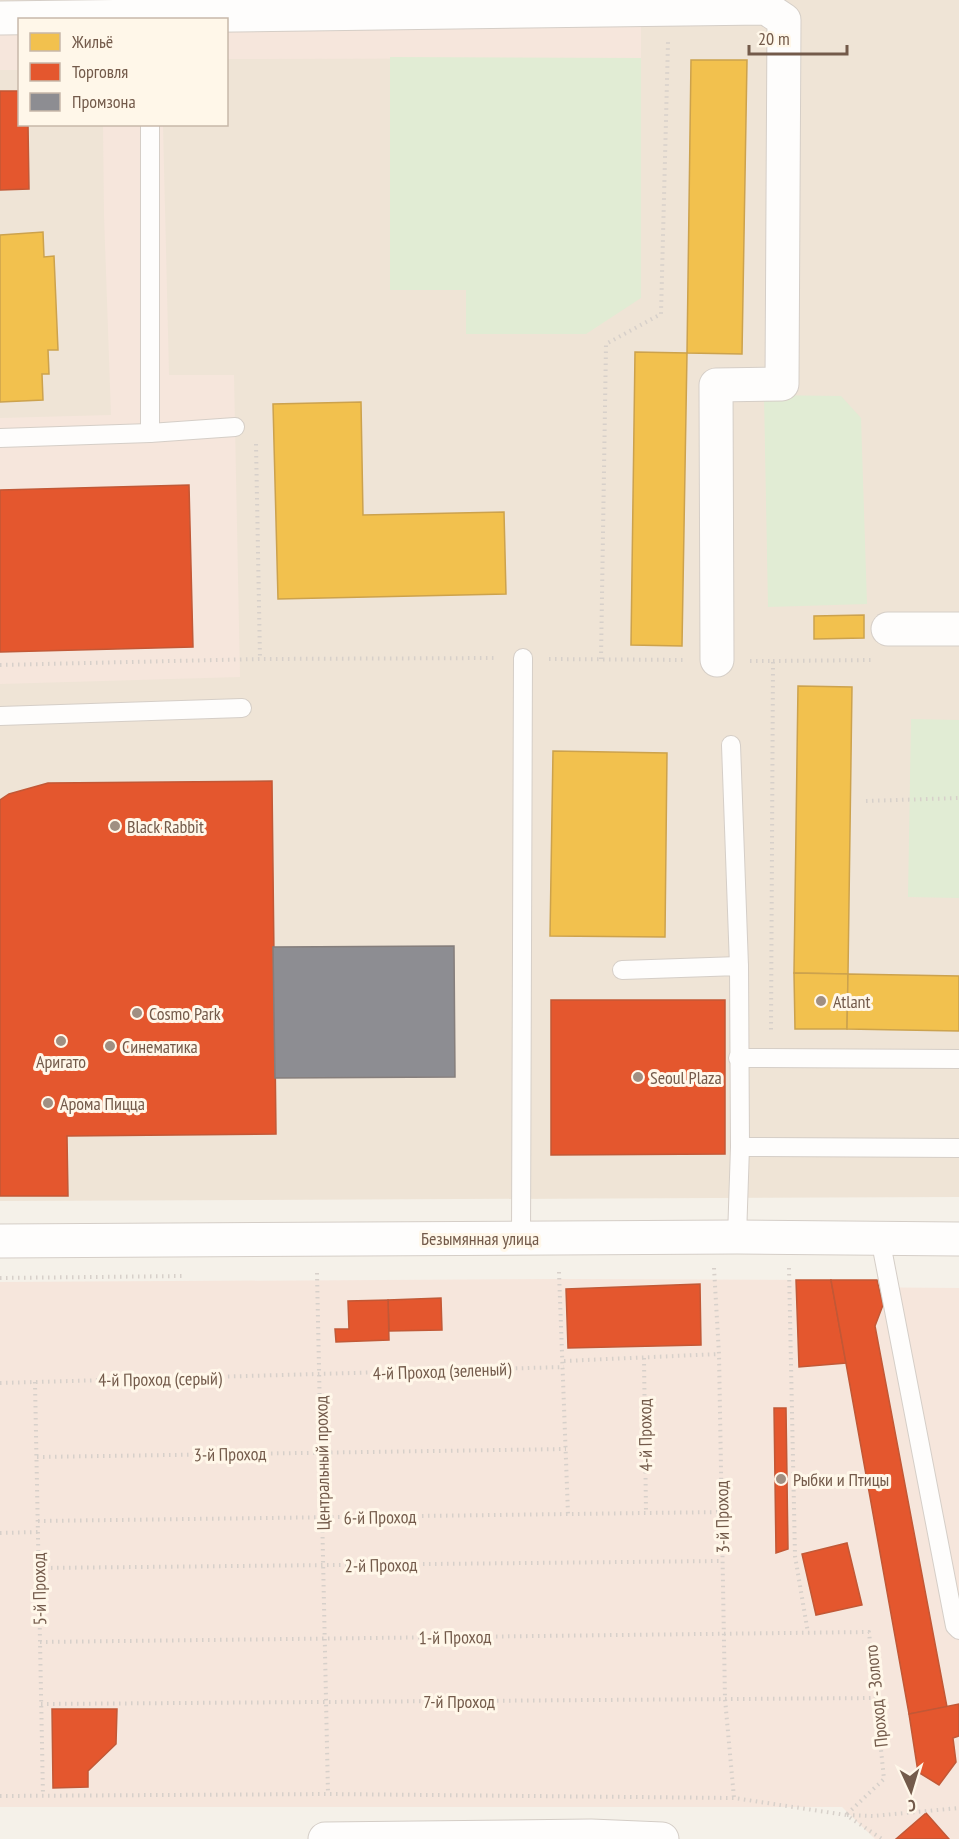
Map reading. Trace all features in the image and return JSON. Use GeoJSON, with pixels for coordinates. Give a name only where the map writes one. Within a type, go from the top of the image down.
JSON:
{"type":"FeatureCollection","features":[{"type":"Feature","properties":{"kind":"street"},"geometry":{"type":"LineString","coordinates":[[0,18],[150,12],[766,8],[784,20],[782,384],[716,386],[717,660]]}},
{"type":"Feature","properties":{"kind":"street"},"geometry":{"type":"LineString","coordinates":[[888,629],[959,629]]}},
{"type":"Feature","properties":{"kind":"street","name":"Безымянная улица"},"geometry":{"type":"LineString","coordinates":[[0,1241],[724,1237],[959,1239]]}},
{"type":"Feature","properties":{"kind":"street"},"geometry":{"type":"LineString","coordinates":[[325,1839],[662,1839]]}},
{"type":"Feature","properties":{"kind":"lane"},"geometry":{"type":"LineString","coordinates":[[150,126],[150,433]]}},
{"type":"Feature","properties":{"kind":"lane"},"geometry":{"type":"LineString","coordinates":[[0,438],[150,433],[235,427]]}},
{"type":"Feature","properties":{"kind":"lane"},"geometry":{"type":"LineString","coordinates":[[522,1238],[523,658]]}},
{"type":"Feature","properties":{"kind":"lane"},"geometry":{"type":"LineString","coordinates":[[0,716],[242,708]]}},
{"type":"Feature","properties":{"kind":"lane"},"geometry":{"type":"LineString","coordinates":[[724,1237],[740,1147],[739,966],[731,745]]}},
{"type":"Feature","properties":{"kind":"lane"},"geometry":{"type":"LineString","coordinates":[[622,970],[739,966]]}},
{"type":"Feature","properties":{"kind":"lane"},"geometry":{"type":"LineString","coordinates":[[738,1058],[959,1059]]}},
{"type":"Feature","properties":{"kind":"lane"},"geometry":{"type":"LineString","coordinates":[[740,1147],[959,1148]]}},
{"type":"Feature","properties":{"kind":"lane"},"geometry":{"type":"LineString","coordinates":[[880,1238],[955,1626],[959,1630]]}},
{"type":"Feature","properties":{"kind":"path"},"geometry":{"type":"LineString","coordinates":[[601,659],[606,344],[661,314],[668,39]]}},
{"type":"Feature","properties":{"kind":"path"},"geometry":{"type":"LineString","coordinates":[[235,427],[255,426],[260,659]]}},
{"type":"Feature","properties":{"kind":"path"},"geometry":{"type":"LineString","coordinates":[[0,665],[260,659],[872,660]]}},
{"type":"Feature","properties":{"kind":"path"},"geometry":{"type":"LineString","coordinates":[[771,1058],[773,661]]}},
{"type":"Feature","properties":{"kind":"path"},"geometry":{"type":"LineString","coordinates":[[866,801],[959,798]]}},
{"type":"Feature","properties":{"kind":"path","name":"3-й Проход"},"geometry":{"type":"LineString","coordinates":[[724,1237],[719,1354],[725,1699],[734,1798]]}},
{"type":"Feature","properties":{"kind":"path"},"geometry":{"type":"LineString","coordinates":[[558,1238],[568,1514]]}},
{"type":"Feature","properties":{"kind":"path"},"geometry":{"type":"LineString","coordinates":[[788,1238],[795,1556],[808,1633]]}},
{"type":"Feature","properties":{"kind":"path","name":"Центральный проход"},"geometry":{"type":"LineString","coordinates":[[317,1239],[328,1702],[328,1794]]}},
{"type":"Feature","properties":{"kind":"path"},"geometry":{"type":"LineString","coordinates":[[564,1361],[719,1354]]}},
{"type":"Feature","properties":{"kind":"path","name":"4-й Проход"},"geometry":{"type":"LineString","coordinates":[[644,1358],[646,1513]]}},
{"type":"Feature","properties":{"kind":"path","name":"4-й Проход (зеленый)"},"geometry":{"type":"LineString","coordinates":[[320,1375],[564,1367]]}},
{"type":"Feature","properties":{"kind":"path","name":"4-й Проход (серый)"},"geometry":{"type":"LineString","coordinates":[[0,1383],[320,1375]]}},
{"type":"Feature","properties":{"kind":"path","name":"5-й Проход"},"geometry":{"type":"LineString","coordinates":[[35,1382],[43,1796]]}},
{"type":"Feature","properties":{"kind":"path","name":"3-й Проход"},"geometry":{"type":"LineString","coordinates":[[37,1458],[566,1449]]}},
{"type":"Feature","properties":{"kind":"path","name":"6-й Проход"},"geometry":{"type":"LineString","coordinates":[[38,1521],[722,1512]]}},
{"type":"Feature","properties":{"kind":"path"},"geometry":{"type":"LineString","coordinates":[[0,1533],[38,1532]]}},
{"type":"Feature","properties":{"kind":"path","name":"2-й Проход"},"geometry":{"type":"LineString","coordinates":[[39,1568],[723,1561]]}},
{"type":"Feature","properties":{"kind":"path","name":"1-й Проход"},"geometry":{"type":"LineString","coordinates":[[40,1642],[869,1632]]}},
{"type":"Feature","properties":{"kind":"path","name":"Проход - Золото"},"geometry":{"type":"LineString","coordinates":[[846,1815],[884,1779],[869,1632]]}},
{"type":"Feature","properties":{"kind":"path","name":"7-й Проход"},"geometry":{"type":"LineString","coordinates":[[41,1704],[877,1698]]}},
{"type":"Feature","properties":{"kind":"path"},"geometry":{"type":"LineString","coordinates":[[0,1796],[328,1794],[734,1798],[846,1815],[873,1816],[959,1808]]}},
{"type":"Feature","properties":{"kind":"path"},"geometry":{"type":"LineString","coordinates":[[846,1815],[882,1839]]}},
{"type":"Feature","properties":{"kind":"shaded area"},"geometry":{"type":"Polygon","coordinates":[[[0,0],[959,0],[959,1197],[0,1201],[0,0]]]}},
{"type":"Feature","properties":{"kind":"shaded area"},"geometry":{"type":"Polygon","coordinates":[[[641,0],[641,58],[228,59],[228,18],[18,18],[18,70],[0,70],[0,1],[641,0]]]}},
{"type":"Feature","properties":{"kind":"shaded area"},"geometry":{"type":"Polygon","coordinates":[[[103,126],[163,126],[169,375],[234,375],[240,677],[0,684],[0,652],[193,647],[189,485],[0,490],[0,418],[111,415],[103,126]]]}},
{"type":"Feature","properties":{"kind":"shaded area"},"geometry":{"type":"Polygon","coordinates":[[[831,1280],[833,1287],[959,1288],[959,1839],[875,1839],[842,1807],[0,1807],[0,1282],[831,1280]]]}},
{"type":"Feature","properties":{"kind":"green space"},"geometry":{"type":"Polygon","coordinates":[[[390,57],[641,58],[641,298],[586,334],[466,334],[466,290],[390,290],[390,57]]]}},
{"type":"Feature","properties":{"kind":"green space"},"geometry":{"type":"Polygon","coordinates":[[[764,395],[841,396],[861,418],[867,604],[768,607],[764,395]]]}},
{"type":"Feature","properties":{"kind":"green space"},"geometry":{"type":"Polygon","coordinates":[[[911,719],[959,720],[959,898],[908,897],[911,719]]]}},
{"type":"Feature","properties":{"kind":"building: Жильё"},"geometry":{"type":"Polygon","coordinates":[[[691,60],[747,60],[742,354],[687,353],[691,60]]]}},
{"type":"Feature","properties":{"kind":"building: Жильё"},"geometry":{"type":"Polygon","coordinates":[[[43,232],[44,257],[54,256],[58,350],[48,350],[49,374],[42,374],[43,400],[0,402],[0,235],[43,232]]]}},
{"type":"Feature","properties":{"kind":"building: Жильё"},"geometry":{"type":"Polygon","coordinates":[[[635,352],[687,353],[682,646],[631,645],[635,352]]]}},
{"type":"Feature","properties":{"kind":"building: Жильё"},"geometry":{"type":"Polygon","coordinates":[[[361,402],[363,515],[504,512],[506,594],[278,599],[273,404],[361,402]]]}},
{"type":"Feature","properties":{"kind":"building: Жильё"},"geometry":{"type":"Polygon","coordinates":[[[864,615],[864,638],[814,639],[814,616],[864,615]]]}},
{"type":"Feature","properties":{"kind":"building: Жильё"},"geometry":{"type":"Polygon","coordinates":[[[798,686],[852,687],[848,974],[794,973],[798,686]]]}},
{"type":"Feature","properties":{"kind":"building: Жильё"},"geometry":{"type":"Polygon","coordinates":[[[553,751],[667,753],[665,937],[550,936],[553,751]]]}},
{"type":"Feature","properties":{"kind":"building: Жильё","name":"Atlant"},"geometry":{"type":"Polygon","coordinates":[[[794,973],[848,974],[847,1029],[795,1029],[794,973]]]}},
{"type":"Feature","properties":{"kind":"building: Жильё"},"geometry":{"type":"Polygon","coordinates":[[[848,974],[959,976],[959,1031],[847,1029],[848,974]]]}},
{"type":"Feature","properties":{"kind":"building: Торговля"},"geometry":{"type":"Polygon","coordinates":[[[0,91],[18,91],[18,126],[28,126],[29,189],[0,190],[0,91]]]}},
{"type":"Feature","properties":{"kind":"building: Торговля"},"geometry":{"type":"Polygon","coordinates":[[[189,485],[193,647],[0,652],[0,490],[189,485]]]}},
{"type":"Feature","properties":{"kind":"building: Торговля","name":"Cosmo Park"},"geometry":{"type":"Polygon","coordinates":[[[272,781],[276,1134],[67,1136],[68,1196],[0,1196],[0,800],[9,794],[48,783],[272,781]]]}},
{"type":"Feature","properties":{"kind":"building: Торговля","name":"Seoul Plaza"},"geometry":{"type":"Polygon","coordinates":[[[551,1000],[725,1000],[725,1154],[551,1155],[551,1000]]]}},
{"type":"Feature","properties":{"kind":"building: Торговля"},"geometry":{"type":"Polygon","coordinates":[[[796,1280],[831,1280],[846,1363],[799,1367],[796,1280]]]}},
{"type":"Feature","properties":{"kind":"building: Торговля"},"geometry":{"type":"Polygon","coordinates":[[[831,1280],[877,1280],[883,1305],[875,1326],[947,1707],[909,1714],[831,1280]]]}},
{"type":"Feature","properties":{"kind":"building: Торговля"},"geometry":{"type":"Polygon","coordinates":[[[700,1284],[701,1345],[568,1348],[566,1289],[700,1284]]]}},
{"type":"Feature","properties":{"kind":"building: Торговля"},"geometry":{"type":"Polygon","coordinates":[[[441,1298],[442,1330],[389,1331],[388,1300],[441,1298]]]}},
{"type":"Feature","properties":{"kind":"building: Торговля"},"geometry":{"type":"Polygon","coordinates":[[[388,1300],[389,1340],[336,1342],[335,1329],[349,1329],[348,1301],[388,1300]]]}},
{"type":"Feature","properties":{"kind":"building: Торговля","name":"Рыбки и Птицы"},"geometry":{"type":"Polygon","coordinates":[[[774,1408],[786,1408],[788,1549],[776,1553],[774,1408]]]}},
{"type":"Feature","properties":{"kind":"building: Торговля"},"geometry":{"type":"Polygon","coordinates":[[[847,1543],[862,1605],[816,1615],[802,1554],[847,1543]]]}},
{"type":"Feature","properties":{"kind":"building: Торговля"},"geometry":{"type":"Polygon","coordinates":[[[959,1704],[959,1736],[953,1738],[956,1762],[939,1785],[918,1772],[909,1714],[959,1704]]]}},
{"type":"Feature","properties":{"kind":"building: Торговля"},"geometry":{"type":"Polygon","coordinates":[[[52,1709],[117,1709],[116,1744],[88,1771],[88,1787],[53,1788],[52,1709]]]}},
{"type":"Feature","properties":{"kind":"building: Торговля"},"geometry":{"type":"Polygon","coordinates":[[[926,1813],[949,1839],[896,1839],[926,1813]]]}},
{"type":"Feature","properties":{"kind":"building: Промзона"},"geometry":{"type":"Polygon","coordinates":[[[454,946],[455,1077],[275,1078],[273,947],[454,946]]]}},
{"type":"Feature","properties":{"kind":"place","name":"Black Rabbit"},"geometry":{"type":"Point","coordinates":[115,826]}},
{"type":"Feature","properties":{"kind":"place","name":"Atlant"},"geometry":{"type":"Point","coordinates":[821,1001]}},
{"type":"Feature","properties":{"kind":"place","name":"Cosmo Park"},"geometry":{"type":"Point","coordinates":[137,1013]}},
{"type":"Feature","properties":{"kind":"place","name":"Аригато"},"geometry":{"type":"Point","coordinates":[61,1041]}},
{"type":"Feature","properties":{"kind":"place","name":"Синематика"},"geometry":{"type":"Point","coordinates":[110,1046]}},
{"type":"Feature","properties":{"kind":"place","name":"Seoul Plaza"},"geometry":{"type":"Point","coordinates":[638,1077]}},
{"type":"Feature","properties":{"kind":"place","name":"Арома Пицца"},"geometry":{"type":"Point","coordinates":[48,1103]}},
{"type":"Feature","properties":{"kind":"place","name":"Рыбки и Птицы"},"geometry":{"type":"Point","coordinates":[781,1479]}}]}
